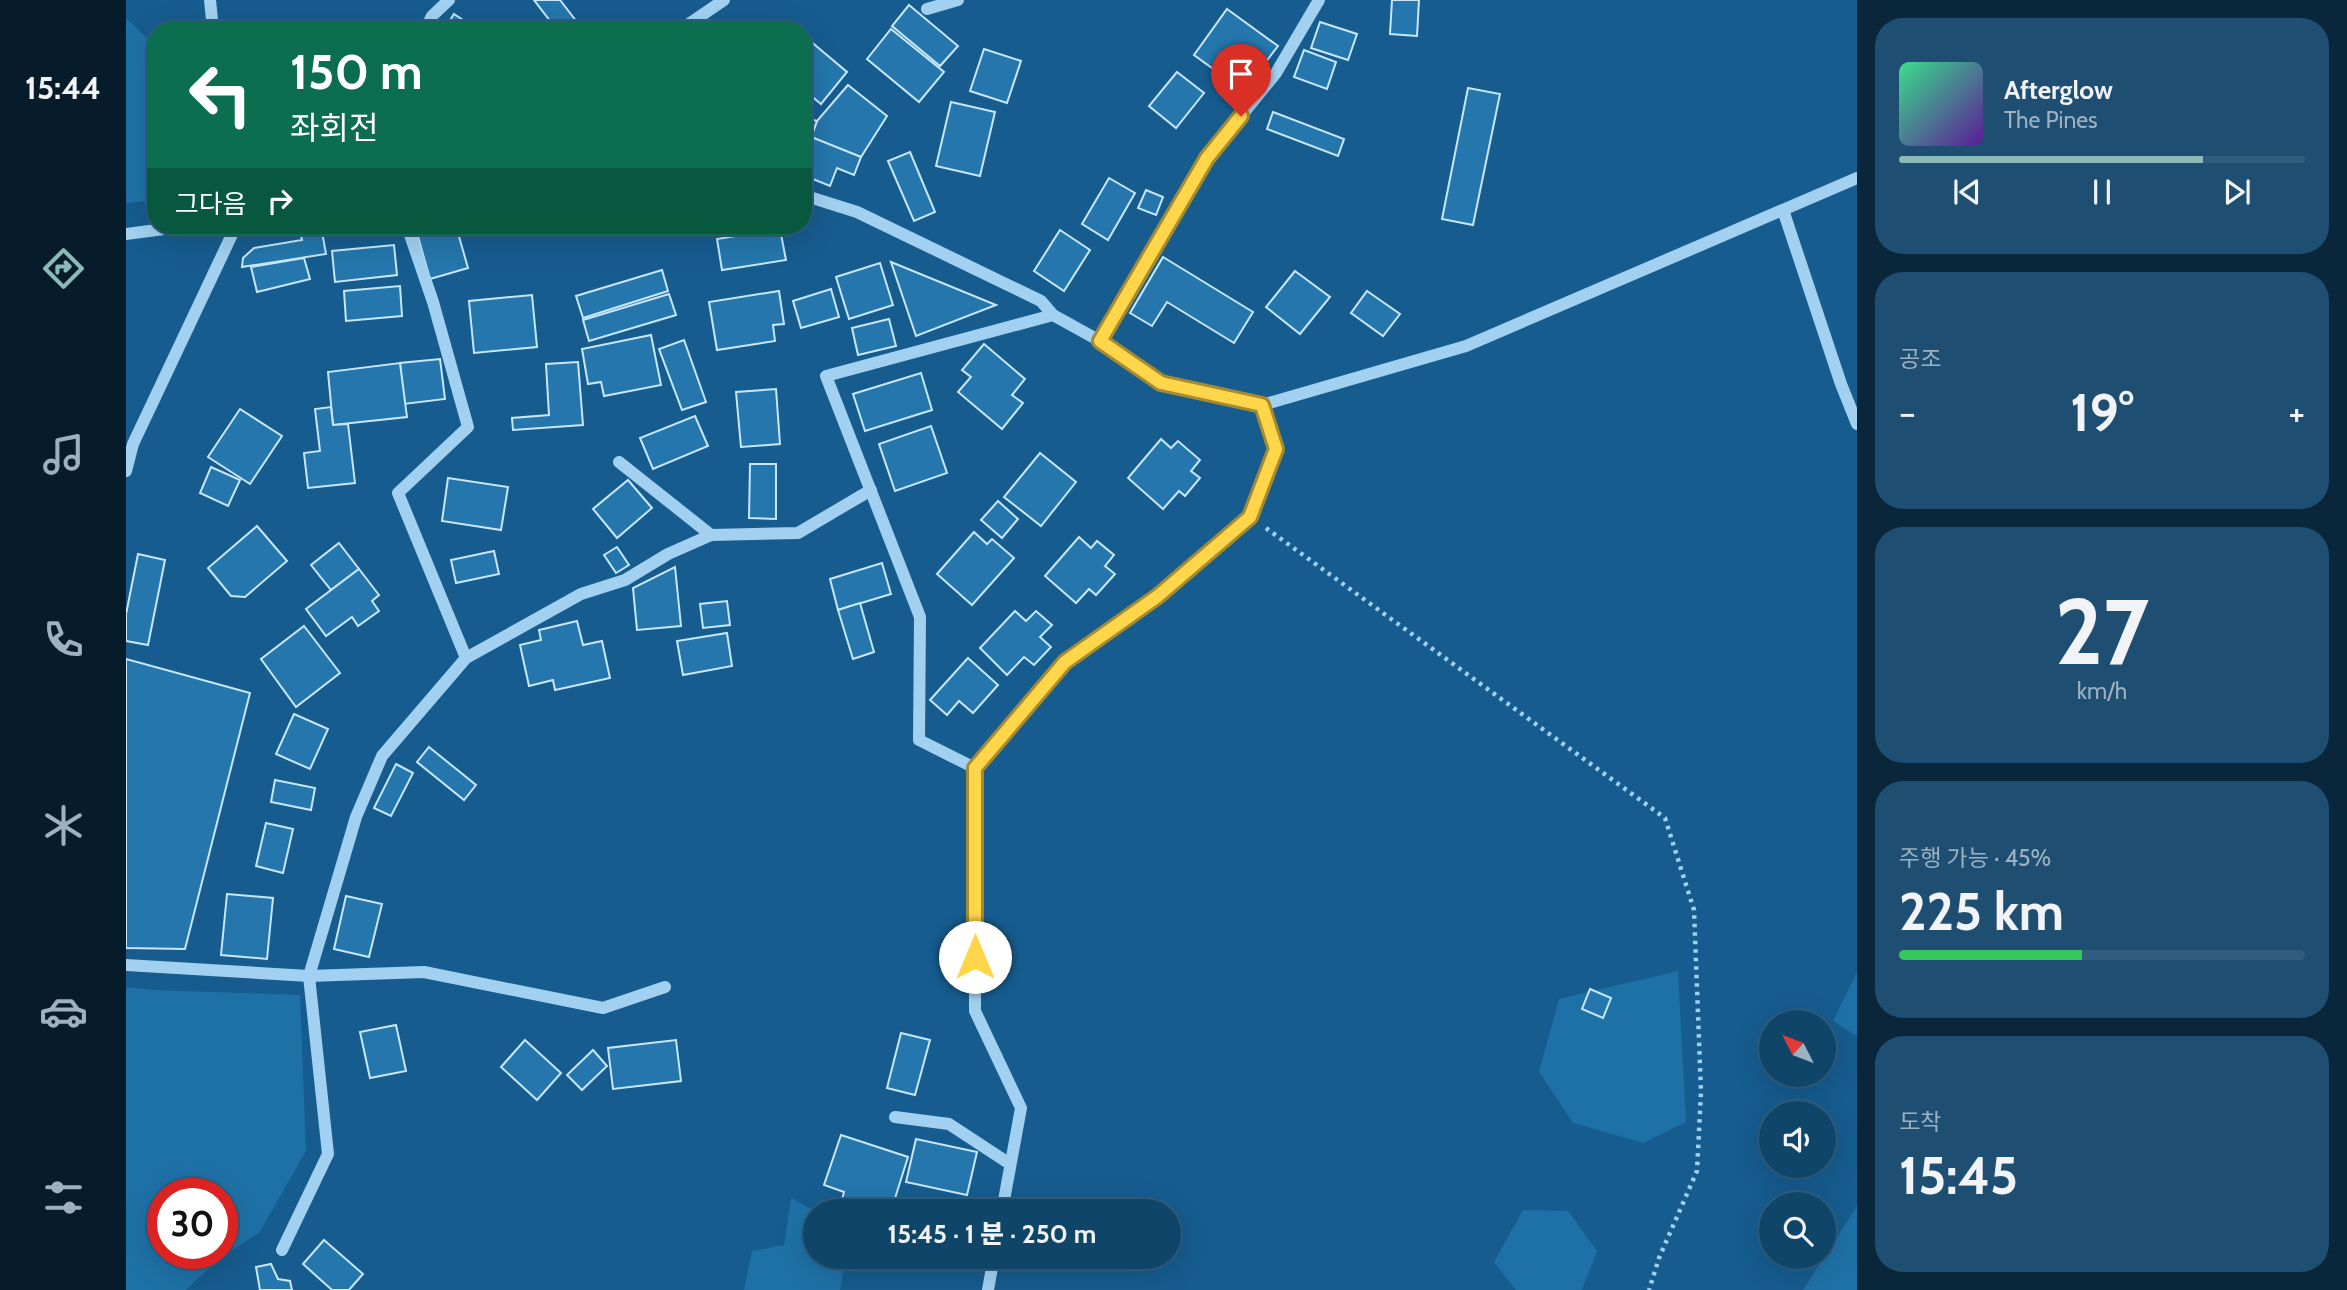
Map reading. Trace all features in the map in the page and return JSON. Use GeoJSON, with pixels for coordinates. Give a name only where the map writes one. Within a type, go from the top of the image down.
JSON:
{"type":"FeatureCollection","features":[{"type":"Feature","properties":{"kind":"street"},"geometry":{"type":"LineString","coordinates":[[210,0],[212,21]]}},
{"type":"Feature","properties":{"kind":"street"},"geometry":{"type":"LineString","coordinates":[[430,21],[449,0]]}},
{"type":"Feature","properties":{"kind":"street"},"geometry":{"type":"LineString","coordinates":[[693,21],[724,0]]}},
{"type":"Feature","properties":{"kind":"street"},"geometry":{"type":"LineString","coordinates":[[926,9],[957,0]]}},
{"type":"Feature","properties":{"kind":"street"},"geometry":{"type":"LineString","coordinates":[[1100,341],[1207,158],[1276,73],[1319,0]]}},
{"type":"Feature","properties":{"kind":"street"},"geometry":{"type":"LineString","coordinates":[[812,198],[857,212],[1041,300],[1054,315],[1100,341],[1161,383],[1262,405],[1466,346],[1857,178]]}},
{"type":"Feature","properties":{"kind":"street"},"geometry":{"type":"LineString","coordinates":[[1783,210],[1857,424]]}},
{"type":"Feature","properties":{"kind":"street"},"geometry":{"type":"LineString","coordinates":[[126,234],[147,231]]}},
{"type":"Feature","properties":{"kind":"street"},"geometry":{"type":"LineString","coordinates":[[126,471],[133,444],[232,235]]}},
{"type":"Feature","properties":{"kind":"street"},"geometry":{"type":"LineString","coordinates":[[410,235],[433,302],[468,427],[398,493],[466,658]]}},
{"type":"Feature","properties":{"kind":"street"},"geometry":{"type":"LineString","coordinates":[[975,768],[919,740],[920,617],[826,376],[1054,315]]}},
{"type":"Feature","properties":{"kind":"street"},"geometry":{"type":"LineString","coordinates":[[1004,1199],[1021,1108],[975,1011],[975,768],[1065,662],[1158,596],[1250,517],[1276,449],[1262,405]]}},
{"type":"Feature","properties":{"kind":"street"},"geometry":{"type":"LineString","coordinates":[[619,462],[711,535]]}},
{"type":"Feature","properties":{"kind":"street"},"geometry":{"type":"LineString","coordinates":[[282,1250],[328,1154],[309,976],[356,817],[382,756],[466,658],[581,594],[625,580],[668,554],[711,535],[798,533],[872,490]]}},
{"type":"Feature","properties":{"kind":"street"},"geometry":{"type":"LineString","coordinates":[[126,965],[309,976],[424,972],[603,1008],[665,987]]}},
{"type":"Feature","properties":{"kind":"street"},"geometry":{"type":"LineString","coordinates":[[895,1117],[949,1124],[1010,1164]]}},
{"type":"Feature","properties":{"kind":"street"},"geometry":{"type":"LineString","coordinates":[[988,1290],[992,1269]]}},
{"type":"Feature","properties":{"kind":"path"},"geometry":{"type":"LineString","coordinates":[[1250,517],[1665,818],[1694,910],[1701,1092],[1697,1171],[1659,1258],[1649,1290]]}},
{"type":"Feature","properties":{"kind":"shaded area"},"geometry":{"type":"Polygon","coordinates":[[[126,18],[147,38],[147,201],[126,203],[126,18]]]}},
{"type":"Feature","properties":{"kind":"shaded area"},"geometry":{"type":"Polygon","coordinates":[[[1678,971],[1686,1122],[1643,1143],[1573,1123],[1539,1072],[1559,999],[1678,971]]]}},
{"type":"Feature","properties":{"kind":"shaded area"},"geometry":{"type":"Polygon","coordinates":[[[1857,972],[1857,1036],[1836,1023],[1836,1015],[1857,972]]]}},
{"type":"Feature","properties":{"kind":"shaded area"},"geometry":{"type":"Polygon","coordinates":[[[126,987],[300,995],[306,1151],[259,1233],[238,1246],[238,1178],[147,1178],[147,1269],[208,1269],[186,1290],[126,1290],[126,987]]]}},
{"type":"Feature","properties":{"kind":"shaded area"},"geometry":{"type":"Polygon","coordinates":[[[791,1198],[803,1204],[803,1269],[844,1269],[840,1290],[744,1290],[752,1251],[784,1245],[791,1198]]]}},
{"type":"Feature","properties":{"kind":"shaded area"},"geometry":{"type":"Polygon","coordinates":[[[1857,1206],[1857,1290],[1803,1290],[1816,1269],[1836,1269],[1836,1239],[1857,1206]]]}},
{"type":"Feature","properties":{"kind":"shaded area"},"geometry":{"type":"Polygon","coordinates":[[[1523,1210],[1568,1211],[1597,1251],[1582,1290],[1516,1290],[1494,1262],[1523,1210]]]}},
{"type":"Feature","properties":{"kind":"building"},"geometry":{"type":"Polygon","coordinates":[[[534,0],[560,0],[576,21],[550,21],[534,0]]]}},
{"type":"Feature","properties":{"kind":"building"},"geometry":{"type":"Polygon","coordinates":[[[1392,0],[1419,0],[1417,36],[1390,34],[1392,0]]]}},
{"type":"Feature","properties":{"kind":"building"},"geometry":{"type":"Polygon","coordinates":[[[909,5],[958,46],[940,66],[892,26],[909,5]]]}},
{"type":"Feature","properties":{"kind":"building"},"geometry":{"type":"Polygon","coordinates":[[[1227,9],[1278,46],[1265,63],[1251,53],[1230,81],[1194,55],[1227,9]]]}},
{"type":"Feature","properties":{"kind":"building"},"geometry":{"type":"Polygon","coordinates":[[[454,14],[464,21],[450,21],[454,14]]]}},
{"type":"Feature","properties":{"kind":"building"},"geometry":{"type":"Polygon","coordinates":[[[1320,22],[1357,34],[1348,60],[1311,48],[1320,22]]]}},
{"type":"Feature","properties":{"kind":"building"},"geometry":{"type":"Polygon","coordinates":[[[891,29],[944,72],[919,102],[867,59],[891,29]]]}},
{"type":"Feature","properties":{"kind":"building"},"geometry":{"type":"Polygon","coordinates":[[[812,43],[847,72],[821,104],[812,96],[812,43]]]}},
{"type":"Feature","properties":{"kind":"building"},"geometry":{"type":"Polygon","coordinates":[[[984,49],[1021,61],[1007,103],[970,91],[984,49]]]}},
{"type":"Feature","properties":{"kind":"building"},"geometry":{"type":"Polygon","coordinates":[[[1304,50],[1336,62],[1327,89],[1294,77],[1304,50]]]}},
{"type":"Feature","properties":{"kind":"building"},"geometry":{"type":"Polygon","coordinates":[[[1177,72],[1204,93],[1176,128],[1149,106],[1177,72]]]}},
{"type":"Feature","properties":{"kind":"building"},"geometry":{"type":"Polygon","coordinates":[[[848,85],[887,116],[861,157],[812,137],[817,121],[848,85]]]}},
{"type":"Feature","properties":{"kind":"building"},"geometry":{"type":"Polygon","coordinates":[[[1468,88],[1500,94],[1473,225],[1442,219],[1468,88]]]}},
{"type":"Feature","properties":{"kind":"building"},"geometry":{"type":"Polygon","coordinates":[[[951,102],[995,112],[980,176],[936,166],[951,102]]]}},
{"type":"Feature","properties":{"kind":"building"},"geometry":{"type":"Polygon","coordinates":[[[1273,112],[1344,139],[1338,156],[1267,129],[1273,112]]]}},
{"type":"Feature","properties":{"kind":"building"},"geometry":{"type":"Polygon","coordinates":[[[812,119],[817,121],[812,134],[812,119]]]}},
{"type":"Feature","properties":{"kind":"building"},"geometry":{"type":"Polygon","coordinates":[[[812,137],[861,157],[854,175],[837,168],[830,186],[812,179],[812,137]]]}},
{"type":"Feature","properties":{"kind":"building"},"geometry":{"type":"Polygon","coordinates":[[[910,152],[935,212],[914,221],[888,161],[910,152]]]}},
{"type":"Feature","properties":{"kind":"building"},"geometry":{"type":"Polygon","coordinates":[[[1109,178],[1135,193],[1108,240],[1082,224],[1109,178]]]}},
{"type":"Feature","properties":{"kind":"building"},"geometry":{"type":"Polygon","coordinates":[[[1146,190],[1163,197],[1156,215],[1138,208],[1146,190]]]}},
{"type":"Feature","properties":{"kind":"building"},"geometry":{"type":"Polygon","coordinates":[[[1060,230],[1090,250],[1064,291],[1034,271],[1060,230]]]}},
{"type":"Feature","properties":{"kind":"building"},"geometry":{"type":"Polygon","coordinates":[[[301,235],[323,235],[326,254],[242,267],[243,258],[254,248],[302,240],[301,235]]]}},
{"type":"Feature","properties":{"kind":"building"},"geometry":{"type":"Polygon","coordinates":[[[418,235],[459,235],[468,268],[430,279],[418,235]]]}},
{"type":"Feature","properties":{"kind":"building"},"geometry":{"type":"Polygon","coordinates":[[[742,235],[781,235],[786,260],[722,270],[717,239],[742,235]]]}},
{"type":"Feature","properties":{"kind":"building"},"geometry":{"type":"Polygon","coordinates":[[[394,245],[397,275],[335,282],[332,251],[394,245]]]}},
{"type":"Feature","properties":{"kind":"building"},"geometry":{"type":"Polygon","coordinates":[[[1163,257],[1253,312],[1234,343],[1167,302],[1152,326],[1130,313],[1163,257]]]}},
{"type":"Feature","properties":{"kind":"building"},"geometry":{"type":"Polygon","coordinates":[[[304,258],[310,279],[257,292],[251,267],[304,258]]]}},
{"type":"Feature","properties":{"kind":"building"},"geometry":{"type":"Polygon","coordinates":[[[891,262],[996,305],[916,336],[891,262]]]}},
{"type":"Feature","properties":{"kind":"building"},"geometry":{"type":"Polygon","coordinates":[[[880,263],[893,305],[849,319],[836,277],[880,263]]]}},
{"type":"Feature","properties":{"kind":"building"},"geometry":{"type":"Polygon","coordinates":[[[662,270],[668,291],[583,318],[576,296],[662,270]]]}},
{"type":"Feature","properties":{"kind":"building"},"geometry":{"type":"Polygon","coordinates":[[[1295,271],[1330,297],[1300,334],[1266,307],[1295,271]]]}},
{"type":"Feature","properties":{"kind":"building"},"geometry":{"type":"Polygon","coordinates":[[[400,286],[402,316],[346,321],[344,291],[400,286]]]}},
{"type":"Feature","properties":{"kind":"building"},"geometry":{"type":"Polygon","coordinates":[[[831,289],[839,317],[801,328],[793,301],[831,289]]]}},
{"type":"Feature","properties":{"kind":"building"},"geometry":{"type":"Polygon","coordinates":[[[779,291],[784,324],[773,325],[775,341],[717,350],[709,302],[779,291]]]}},
{"type":"Feature","properties":{"kind":"building"},"geometry":{"type":"Polygon","coordinates":[[[1367,291],[1400,314],[1383,336],[1351,313],[1367,291]]]}},
{"type":"Feature","properties":{"kind":"building"},"geometry":{"type":"Polygon","coordinates":[[[669,294],[676,315],[589,341],[583,320],[669,294]]]}},
{"type":"Feature","properties":{"kind":"building"},"geometry":{"type":"Polygon","coordinates":[[[532,295],[537,347],[474,353],[469,301],[532,295]]]}},
{"type":"Feature","properties":{"kind":"building"},"geometry":{"type":"Polygon","coordinates":[[[889,319],[896,346],[858,355],[852,328],[889,319]]]}},
{"type":"Feature","properties":{"kind":"building"},"geometry":{"type":"Polygon","coordinates":[[[651,335],[661,385],[604,396],[601,382],[588,384],[582,349],[651,335]]]}},
{"type":"Feature","properties":{"kind":"building"},"geometry":{"type":"Polygon","coordinates":[[[684,340],[706,402],[682,410],[659,349],[684,340]]]}},
{"type":"Feature","properties":{"kind":"building"},"geometry":{"type":"Polygon","coordinates":[[[984,344],[1025,379],[1012,395],[1023,403],[1002,429],[958,392],[971,377],[962,370],[984,344]]]}},
{"type":"Feature","properties":{"kind":"building"},"geometry":{"type":"Polygon","coordinates":[[[440,359],[445,399],[404,404],[400,363],[440,359]]]}},
{"type":"Feature","properties":{"kind":"building"},"geometry":{"type":"Polygon","coordinates":[[[578,362],[583,425],[513,430],[512,418],[549,415],[546,364],[578,362]]]}},
{"type":"Feature","properties":{"kind":"building"},"geometry":{"type":"Polygon","coordinates":[[[400,363],[407,417],[333,425],[328,372],[400,363]]]}},
{"type":"Feature","properties":{"kind":"building"},"geometry":{"type":"Polygon","coordinates":[[[921,373],[932,410],[865,431],[853,394],[921,373]]]}},
{"type":"Feature","properties":{"kind":"building"},"geometry":{"type":"Polygon","coordinates":[[[776,389],[780,444],[741,447],[736,392],[776,389]]]}},
{"type":"Feature","properties":{"kind":"building"},"geometry":{"type":"Polygon","coordinates":[[[331,407],[333,425],[348,424],[355,483],[308,488],[304,453],[320,451],[315,409],[331,407]]]}},
{"type":"Feature","properties":{"kind":"building"},"geometry":{"type":"Polygon","coordinates":[[[240,409],[282,436],[250,484],[208,457],[240,409]]]}},
{"type":"Feature","properties":{"kind":"building"},"geometry":{"type":"Polygon","coordinates":[[[695,416],[708,446],[653,469],[640,438],[695,416]]]}},
{"type":"Feature","properties":{"kind":"building"},"geometry":{"type":"Polygon","coordinates":[[[931,426],[947,473],[895,491],[879,444],[931,426]]]}},
{"type":"Feature","properties":{"kind":"building"},"geometry":{"type":"Polygon","coordinates":[[[1161,439],[1171,448],[1178,441],[1200,460],[1191,471],[1200,478],[1185,496],[1179,491],[1163,509],[1128,478],[1161,439]]]}},
{"type":"Feature","properties":{"kind":"building"},"geometry":{"type":"Polygon","coordinates":[[[1040,453],[1076,482],[1041,526],[1004,497],[1040,453]]]}},
{"type":"Feature","properties":{"kind":"building"},"geometry":{"type":"Polygon","coordinates":[[[750,464],[776,464],[776,519],[749,518],[750,464]]]}},
{"type":"Feature","properties":{"kind":"building"},"geometry":{"type":"Polygon","coordinates":[[[211,467],[240,480],[228,506],[200,493],[211,467]]]}},
{"type":"Feature","properties":{"kind":"building"},"geometry":{"type":"Polygon","coordinates":[[[448,478],[508,487],[501,530],[442,521],[448,478]]]}},
{"type":"Feature","properties":{"kind":"building"},"geometry":{"type":"Polygon","coordinates":[[[628,480],[652,508],[617,538],[593,509],[628,480]]]}},
{"type":"Feature","properties":{"kind":"building"},"geometry":{"type":"Polygon","coordinates":[[[998,501],[1018,519],[1002,538],[981,520],[998,501]]]}},
{"type":"Feature","properties":{"kind":"building"},"geometry":{"type":"Polygon","coordinates":[[[257,526],[287,561],[245,597],[231,596],[208,568],[257,526]]]}},
{"type":"Feature","properties":{"kind":"building"},"geometry":{"type":"Polygon","coordinates":[[[974,532],[987,544],[992,539],[1014,558],[972,605],[937,574],[974,532]]]}},
{"type":"Feature","properties":{"kind":"building"},"geometry":{"type":"Polygon","coordinates":[[[1079,537],[1091,548],[1097,541],[1114,555],[1105,566],[1115,574],[1096,595],[1089,589],[1076,603],[1045,576],[1079,537]]]}},
{"type":"Feature","properties":{"kind":"building"},"geometry":{"type":"Polygon","coordinates":[[[339,543],[359,569],[331,590],[311,565],[339,543]]]}},
{"type":"Feature","properties":{"kind":"building"},"geometry":{"type":"Polygon","coordinates":[[[617,547],[629,565],[616,573],[604,555],[617,547]]]}},
{"type":"Feature","properties":{"kind":"building"},"geometry":{"type":"Polygon","coordinates":[[[494,551],[499,574],[456,583],[451,560],[494,551]]]}},
{"type":"Feature","properties":{"kind":"building"},"geometry":{"type":"Polygon","coordinates":[[[138,554],[165,560],[148,645],[126,641],[126,614],[138,554]]]}},
{"type":"Feature","properties":{"kind":"building"},"geometry":{"type":"Polygon","coordinates":[[[882,563],[891,594],[838,610],[830,579],[882,563]]]}},
{"type":"Feature","properties":{"kind":"building"},"geometry":{"type":"Polygon","coordinates":[[[675,567],[681,626],[637,630],[633,588],[675,567]]]}},
{"type":"Feature","properties":{"kind":"building"},"geometry":{"type":"Polygon","coordinates":[[[359,569],[379,595],[372,601],[379,611],[358,626],[352,617],[326,636],[306,609],[359,569]]]}},
{"type":"Feature","properties":{"kind":"building"},"geometry":{"type":"Polygon","coordinates":[[[727,601],[730,625],[703,628],[700,604],[727,601]]]}},
{"type":"Feature","properties":{"kind":"building"},"geometry":{"type":"Polygon","coordinates":[[[860,603],[874,652],[853,659],[838,610],[860,603]]]}},
{"type":"Feature","properties":{"kind":"building"},"geometry":{"type":"Polygon","coordinates":[[[1015,611],[1026,621],[1036,611],[1052,625],[1040,637],[1051,647],[1034,665],[1024,657],[1007,675],[980,648],[1015,611]]]}},
{"type":"Feature","properties":{"kind":"building"},"geometry":{"type":"Polygon","coordinates":[[[577,621],[583,645],[602,641],[610,678],[555,690],[553,680],[529,686],[520,645],[541,640],[539,630],[577,621]]]}},
{"type":"Feature","properties":{"kind":"building"},"geometry":{"type":"Polygon","coordinates":[[[304,626],[340,673],[296,707],[261,659],[304,626]]]}},
{"type":"Feature","properties":{"kind":"building"},"geometry":{"type":"Polygon","coordinates":[[[727,633],[732,666],[683,675],[677,641],[727,633]]]}},
{"type":"Feature","properties":{"kind":"building"},"geometry":{"type":"Polygon","coordinates":[[[968,658],[998,685],[973,713],[959,701],[947,715],[930,700],[968,658]]]}},
{"type":"Feature","properties":{"kind":"building"},"geometry":{"type":"Polygon","coordinates":[[[126,659],[250,693],[185,949],[126,948],[126,659]]]}},
{"type":"Feature","properties":{"kind":"building"},"geometry":{"type":"Polygon","coordinates":[[[294,714],[328,729],[310,769],[276,754],[294,714]]]}},
{"type":"Feature","properties":{"kind":"building"},"geometry":{"type":"Polygon","coordinates":[[[429,747],[476,785],[464,800],[417,762],[429,747]]]}},
{"type":"Feature","properties":{"kind":"building"},"geometry":{"type":"Polygon","coordinates":[[[396,764],[413,773],[391,816],[374,808],[396,764]]]}},
{"type":"Feature","properties":{"kind":"building"},"geometry":{"type":"Polygon","coordinates":[[[275,780],[315,788],[311,810],[271,802],[275,780]]]}},
{"type":"Feature","properties":{"kind":"building"},"geometry":{"type":"Polygon","coordinates":[[[266,823],[293,829],[283,873],[256,866],[266,823]]]}},
{"type":"Feature","properties":{"kind":"building"},"geometry":{"type":"Polygon","coordinates":[[[227,894],[273,898],[267,959],[221,955],[227,894]]]}},
{"type":"Feature","properties":{"kind":"building"},"geometry":{"type":"Polygon","coordinates":[[[346,896],[382,904],[369,957],[334,949],[346,896]]]}},
{"type":"Feature","properties":{"kind":"building"},"geometry":{"type":"Polygon","coordinates":[[[1590,989],[1611,998],[1603,1018],[1582,1009],[1590,989]]]}},
{"type":"Feature","properties":{"kind":"building"},"geometry":{"type":"Polygon","coordinates":[[[396,1025],[406,1071],[370,1078],[360,1032],[396,1025]]]}},
{"type":"Feature","properties":{"kind":"building"},"geometry":{"type":"Polygon","coordinates":[[[901,1033],[930,1040],[915,1095],[887,1088],[901,1033]]]}},
{"type":"Feature","properties":{"kind":"building"},"geometry":{"type":"Polygon","coordinates":[[[525,1040],[561,1073],[537,1100],[501,1067],[525,1040]]]}},
{"type":"Feature","properties":{"kind":"building"},"geometry":{"type":"Polygon","coordinates":[[[676,1040],[681,1081],[613,1089],[608,1048],[676,1040]]]}},
{"type":"Feature","properties":{"kind":"building"},"geometry":{"type":"Polygon","coordinates":[[[593,1050],[607,1066],[582,1090],[567,1075],[593,1050]]]}},
{"type":"Feature","properties":{"kind":"building"},"geometry":{"type":"Polygon","coordinates":[[[841,1135],[908,1157],[895,1199],[842,1199],[844,1192],[824,1185],[841,1135]]]}},
{"type":"Feature","properties":{"kind":"building"},"geometry":{"type":"Polygon","coordinates":[[[916,1139],[977,1152],[967,1195],[906,1182],[916,1139]]]}},
{"type":"Feature","properties":{"kind":"building"},"geometry":{"type":"Polygon","coordinates":[[[324,1240],[363,1274],[349,1290],[332,1290],[303,1264],[324,1240]]]}},
{"type":"Feature","properties":{"kind":"building"},"geometry":{"type":"Polygon","coordinates":[[[271,1264],[278,1279],[290,1281],[292,1290],[260,1290],[256,1267],[271,1264]]]}},
{"type":"Feature","properties":{"kind":"route"},"geometry":{"type":"LineString","coordinates":[[975,957],[975,768],[1065,662],[1158,596],[1250,517],[1276,449],[1262,405],[1161,383],[1100,341],[1207,158],[1241,116]]}}]}
